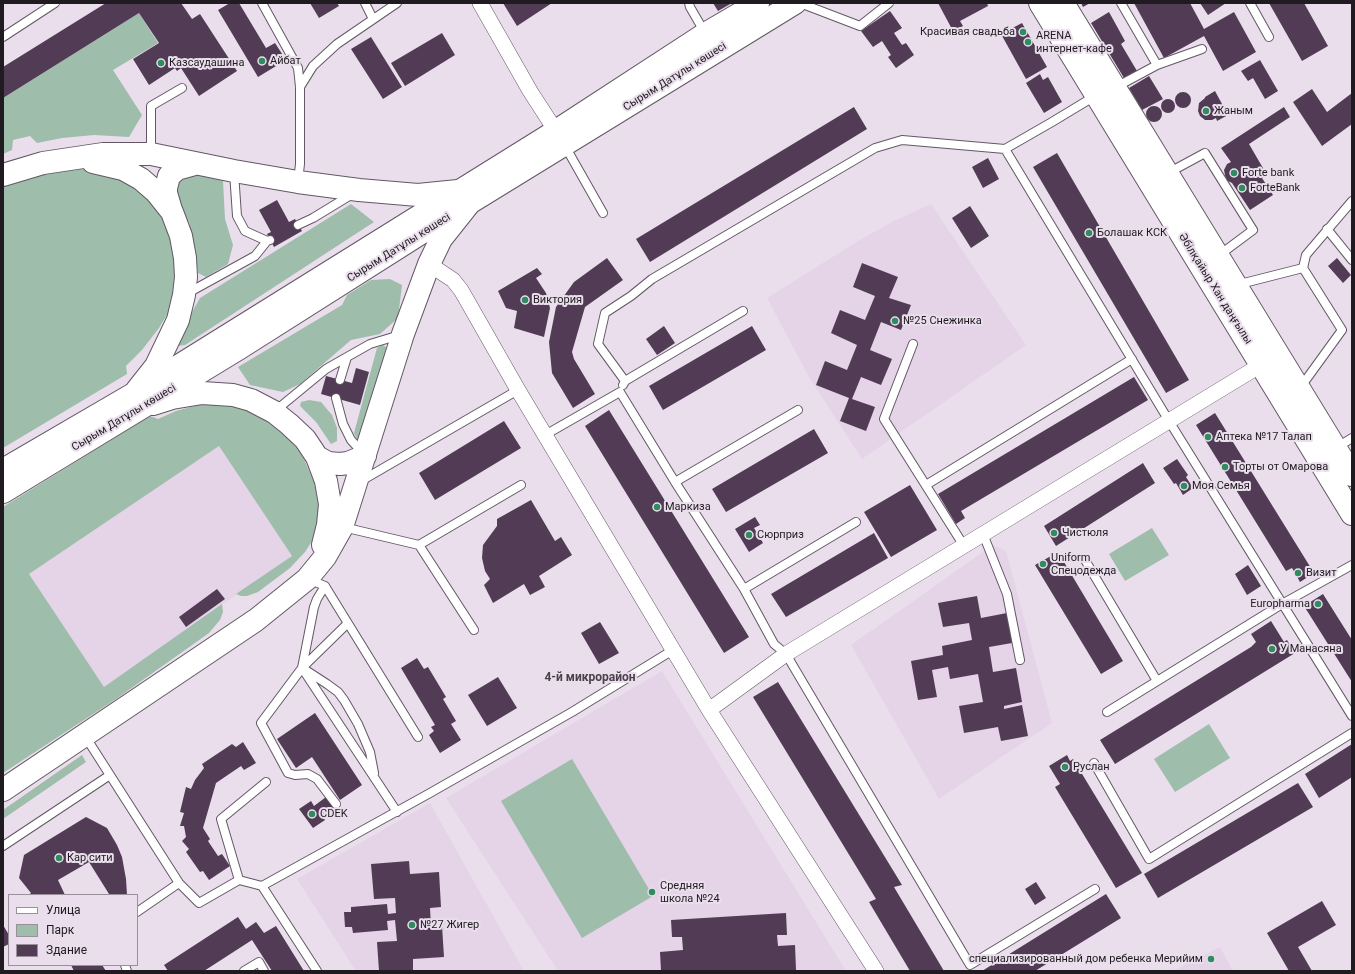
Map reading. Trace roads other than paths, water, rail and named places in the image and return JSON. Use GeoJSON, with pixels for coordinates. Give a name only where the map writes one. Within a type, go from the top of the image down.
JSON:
{"type":"FeatureCollection","features":[{"type":"Feature","properties":{"kind":"main road","name":"Сырым Датұлы көшесі"},"geometry":{"type":"LineString","coordinates":[[561,138],[705,34],[758,3]]}},
{"type":"Feature","properties":{"kind":"main road","name":"Сырым Датұлы көшесі"},"geometry":{"type":"LineString","coordinates":[[3,470],[238,349],[463,198],[561,138],[795,3]]}},
{"type":"Feature","properties":{"kind":"main road","name":"Әбілқайыр Хан даңғылы"},"geometry":{"type":"LineString","coordinates":[[1053,6],[1269,359],[1352,514]]}},
{"type":"Feature","properties":{"kind":"main road","name":"Әбілқайыр Хан даңғылы"},"geometry":{"type":"LineString","coordinates":[[1106,92],[1167,174],[1218,256],[1235,285],[1269,359],[1300,389],[1344,443],[1352,475]]}},
{"type":"Feature","properties":{"kind":"main road"},"geometry":{"type":"LineString","coordinates":[[3,175],[43,163],[103,154],[151,154],[195,164],[298,182],[360,190],[463,198],[429,264],[403,334],[342,527],[325,558],[316,582],[256,620],[3,790]]}},
{"type":"Feature","properties":{"kind":"main road"},"geometry":{"type":"LineString","coordinates":[[43,163],[92,162],[123,169],[141,179],[156,192],[172,212]]}},
{"type":"Feature","properties":{"kind":"main road"},"geometry":{"type":"LineString","coordinates":[[138,400],[178,320],[184,295],[186,277],[185,258],[180,236],[166,193],[166,188],[169,176],[177,169],[195,164]]}},
{"type":"Feature","properties":{"kind":"main road"},"geometry":{"type":"LineString","coordinates":[[138,400],[172,398],[202,393],[233,395],[251,400],[274,412],[305,439],[317,458],[326,481],[330,504],[328,526],[322,548],[316,582]]}},
{"type":"Feature","properties":{"kind":"main road","name":"Сырым Датұлы көшесі"},"geometry":{"type":"LineString","coordinates":[[3,492],[138,400]]}},
{"type":"Feature","properties":{"kind":"main road"},"geometry":{"type":"LineString","coordinates":[[317,458],[328,463],[340,464],[348,463],[365,456]]}},
{"type":"Feature","properties":{"kind":"street"},"geometry":{"type":"LineString","coordinates":[[480,3],[530,92],[561,138]]}},
{"type":"Feature","properties":{"kind":"street"},"geometry":{"type":"LineString","coordinates":[[429,264],[453,280],[461,290],[518,390],[708,710],[876,971]]}},
{"type":"Feature","properties":{"kind":"street"},"geometry":{"type":"LineString","coordinates":[[708,710],[786,654],[1269,359]]}},
{"type":"Feature","properties":{"kind":"lane"},"geometry":{"type":"LineString","coordinates":[[3,37],[55,3]]}},
{"type":"Feature","properties":{"kind":"lane"},"geometry":{"type":"LineString","coordinates":[[262,3],[298,68],[300,87],[300,164],[298,182]]}},
{"type":"Feature","properties":{"kind":"lane"},"geometry":{"type":"LineString","coordinates":[[364,3],[373,19]]}},
{"type":"Feature","properties":{"kind":"lane"},"geometry":{"type":"LineString","coordinates":[[300,87],[313,66],[337,44],[398,3]]}},
{"type":"Feature","properties":{"kind":"lane"},"geometry":{"type":"LineString","coordinates":[[689,3],[705,34]]}},
{"type":"Feature","properties":{"kind":"lane"},"geometry":{"type":"LineString","coordinates":[[800,3],[860,26],[890,3]]}},
{"type":"Feature","properties":{"kind":"lane"},"geometry":{"type":"LineString","coordinates":[[1121,3],[1157,65]]}},
{"type":"Feature","properties":{"kind":"lane"},"geometry":{"type":"LineString","coordinates":[[1250,3],[1269,37]]}},
{"type":"Feature","properties":{"kind":"lane"},"geometry":{"type":"LineString","coordinates":[[625,381],[598,344],[605,313],[631,296],[652,279],[875,148],[902,140],[1005,149],[1157,65],[1202,49]]}},
{"type":"Feature","properties":{"kind":"lane"},"geometry":{"type":"LineString","coordinates":[[151,154],[151,106],[182,88]]}},
{"type":"Feature","properties":{"kind":"lane"},"geometry":{"type":"LineString","coordinates":[[561,138],[603,213]]}},
{"type":"Feature","properties":{"kind":"lane"},"geometry":{"type":"LineString","coordinates":[[1005,149],[1282,604],[1352,716]]}},
{"type":"Feature","properties":{"kind":"lane"},"geometry":{"type":"LineString","coordinates":[[1167,174],[1205,153],[1253,230],[1218,256]]}},
{"type":"Feature","properties":{"kind":"lane"},"geometry":{"type":"LineString","coordinates":[[184,295],[255,256],[268,240],[245,231],[237,216],[234,171]]}},
{"type":"Feature","properties":{"kind":"lane"},"geometry":{"type":"LineString","coordinates":[[298,225],[313,218],[360,190]]}},
{"type":"Feature","properties":{"kind":"lane"},"geometry":{"type":"LineString","coordinates":[[1300,389],[1342,330],[1303,268],[1306,255],[1352,202]]}},
{"type":"Feature","properties":{"kind":"lane"},"geometry":{"type":"LineString","coordinates":[[1327,230],[1351,256]]}},
{"type":"Feature","properties":{"kind":"lane"},"geometry":{"type":"LineString","coordinates":[[1235,285],[1303,268]]}},
{"type":"Feature","properties":{"kind":"lane"},"geometry":{"type":"LineString","coordinates":[[545,435],[620,392],[625,381],[743,311]]}},
{"type":"Feature","properties":{"kind":"lane"},"geometry":{"type":"LineString","coordinates":[[274,412],[326,369],[370,344],[403,334]]}},
{"type":"Feature","properties":{"kind":"lane"},"geometry":{"type":"LineString","coordinates":[[913,344],[884,419],[964,546]]}},
{"type":"Feature","properties":{"kind":"lane"},"geometry":{"type":"LineString","coordinates":[[340,380],[347,357]]}},
{"type":"Feature","properties":{"kind":"lane"},"geometry":{"type":"LineString","coordinates":[[926,485],[1132,358]]}},
{"type":"Feature","properties":{"kind":"lane"},"geometry":{"type":"LineString","coordinates":[[356,484],[518,390]]}},
{"type":"Feature","properties":{"kind":"lane"},"geometry":{"type":"LineString","coordinates":[[620,392],[675,482],[744,589],[774,644],[786,654],[970,965],[1095,889]]}},
{"type":"Feature","properties":{"kind":"lane"},"geometry":{"type":"LineString","coordinates":[[336,398],[343,424],[351,440],[365,456]]}},
{"type":"Feature","properties":{"kind":"lane"},"geometry":{"type":"LineString","coordinates":[[675,482],[798,410]]}},
{"type":"Feature","properties":{"kind":"lane"},"geometry":{"type":"LineString","coordinates":[[342,527],[419,545],[521,485]]}},
{"type":"Feature","properties":{"kind":"lane"},"geometry":{"type":"LineString","coordinates":[[744,589],[856,522]]}},
{"type":"Feature","properties":{"kind":"lane"},"geometry":{"type":"LineString","coordinates":[[983,534],[1007,594],[1020,660]]}},
{"type":"Feature","properties":{"kind":"lane"},"geometry":{"type":"LineString","coordinates":[[419,545],[474,630]]}},
{"type":"Feature","properties":{"kind":"lane"},"geometry":{"type":"LineString","coordinates":[[1085,560],[1157,681]]}},
{"type":"Feature","properties":{"kind":"lane"},"geometry":{"type":"LineString","coordinates":[[1107,712],[1282,604],[1352,565]]}},
{"type":"Feature","properties":{"kind":"lane"},"geometry":{"type":"LineString","coordinates":[[316,582],[317,599],[314,607],[302,668],[397,812]]}},
{"type":"Feature","properties":{"kind":"lane"},"geometry":{"type":"LineString","coordinates":[[316,582],[347,624],[418,738]]}},
{"type":"Feature","properties":{"kind":"lane"},"geometry":{"type":"LineString","coordinates":[[336,804],[317,779],[308,774],[295,775],[288,773],[261,722],[302,668],[347,624]]}},
{"type":"Feature","properties":{"kind":"lane"},"geometry":{"type":"LineString","coordinates":[[262,886],[397,812],[572,712],[673,650]]}},
{"type":"Feature","properties":{"kind":"lane"},"geometry":{"type":"LineString","coordinates":[[302,668],[338,692],[344,700],[358,724],[370,752],[374,776]]}},
{"type":"Feature","properties":{"kind":"lane"},"geometry":{"type":"LineString","coordinates":[[1094,763],[1149,859],[1352,733]]}},
{"type":"Feature","properties":{"kind":"lane"},"geometry":{"type":"LineString","coordinates":[[84,735],[179,883],[199,903],[239,880],[262,886],[316,971]]}},
{"type":"Feature","properties":{"kind":"lane"},"geometry":{"type":"LineString","coordinates":[[3,846],[110,775]]}},
{"type":"Feature","properties":{"kind":"lane"},"geometry":{"type":"LineString","coordinates":[[239,880],[221,819],[266,782]]}},
{"type":"Feature","properties":{"kind":"lane"},"geometry":{"type":"LineString","coordinates":[[138,911],[179,883]]}},
{"type":"Feature","properties":{"kind":"lane"},"geometry":{"type":"LineString","coordinates":[[244,971],[259,962],[264,971]]}},
{"type":"Feature","properties":{"kind":"place","name":"Красивая свадьба"},"geometry":{"type":"Point","coordinates":[1023,32]}},
{"type":"Feature","properties":{"kind":"place","name":"ARENA интернет-кафе"},"geometry":{"type":"Point","coordinates":[1028,42]}},
{"type":"Feature","properties":{"kind":"place","name":"Айбат"},"geometry":{"type":"Point","coordinates":[262,61]}},
{"type":"Feature","properties":{"kind":"place","name":"Казсаудашина"},"geometry":{"type":"Point","coordinates":[161,63]}},
{"type":"Feature","properties":{"kind":"place","name":"Жаным"},"geometry":{"type":"Point","coordinates":[1206,111]}},
{"type":"Feature","properties":{"kind":"place","name":"Forte bank"},"geometry":{"type":"Point","coordinates":[1234,173]}},
{"type":"Feature","properties":{"kind":"place","name":"ForteBank"},"geometry":{"type":"Point","coordinates":[1242,188]}},
{"type":"Feature","properties":{"kind":"place","name":"Болашак КСК"},"geometry":{"type":"Point","coordinates":[1089,233]}},
{"type":"Feature","properties":{"kind":"place","name":"Виктория"},"geometry":{"type":"Point","coordinates":[525,300]}},
{"type":"Feature","properties":{"kind":"place","name":"№25 Снежинка"},"geometry":{"type":"Point","coordinates":[895,321]}},
{"type":"Feature","properties":{"kind":"place","name":"Аптека №17 Талап"},"geometry":{"type":"Point","coordinates":[1208,437]}},
{"type":"Feature","properties":{"kind":"place","name":"Торты от Омарова"},"geometry":{"type":"Point","coordinates":[1225,467]}},
{"type":"Feature","properties":{"kind":"place","name":"Моя Семья"},"geometry":{"type":"Point","coordinates":[1184,486]}},
{"type":"Feature","properties":{"kind":"place","name":"Маркиза"},"geometry":{"type":"Point","coordinates":[657,507]}},
{"type":"Feature","properties":{"kind":"place","name":"Чистюля"},"geometry":{"type":"Point","coordinates":[1054,533]}},
{"type":"Feature","properties":{"kind":"place","name":"Сюрприз"},"geometry":{"type":"Point","coordinates":[749,535]}},
{"type":"Feature","properties":{"kind":"place","name":"Uniform Спецодежда"},"geometry":{"type":"Point","coordinates":[1043,564]}},
{"type":"Feature","properties":{"kind":"place","name":"Визит"},"geometry":{"type":"Point","coordinates":[1298,573]}},
{"type":"Feature","properties":{"kind":"place","name":"Europharma"},"geometry":{"type":"Point","coordinates":[1318,604]}},
{"type":"Feature","properties":{"kind":"place","name":"У Манасяна"},"geometry":{"type":"Point","coordinates":[1272,649]}},
{"type":"Feature","properties":{"kind":"place","name":"Руслан"},"geometry":{"type":"Point","coordinates":[1065,767]}},
{"type":"Feature","properties":{"kind":"place","name":"CDEK"},"geometry":{"type":"Point","coordinates":[312,814]}},
{"type":"Feature","properties":{"kind":"place","name":"Кар сити"},"geometry":{"type":"Point","coordinates":[59,858]}},
{"type":"Feature","properties":{"kind":"place","name":"Средняя школа №24"},"geometry":{"type":"Point","coordinates":[652,892]}},
{"type":"Feature","properties":{"kind":"place","name":"№27 Жигер"},"geometry":{"type":"Point","coordinates":[412,925]}},
{"type":"Feature","properties":{"kind":"place","name":"специализированный дом ребенка Мерийим"},"geometry":{"type":"Point","coordinates":[1211,959]}},
{"type":"Feature","properties":{"kind":"district","name":"4-й микрорайон"},"geometry":{"type":"Point","coordinates":[590,678]}}]}
